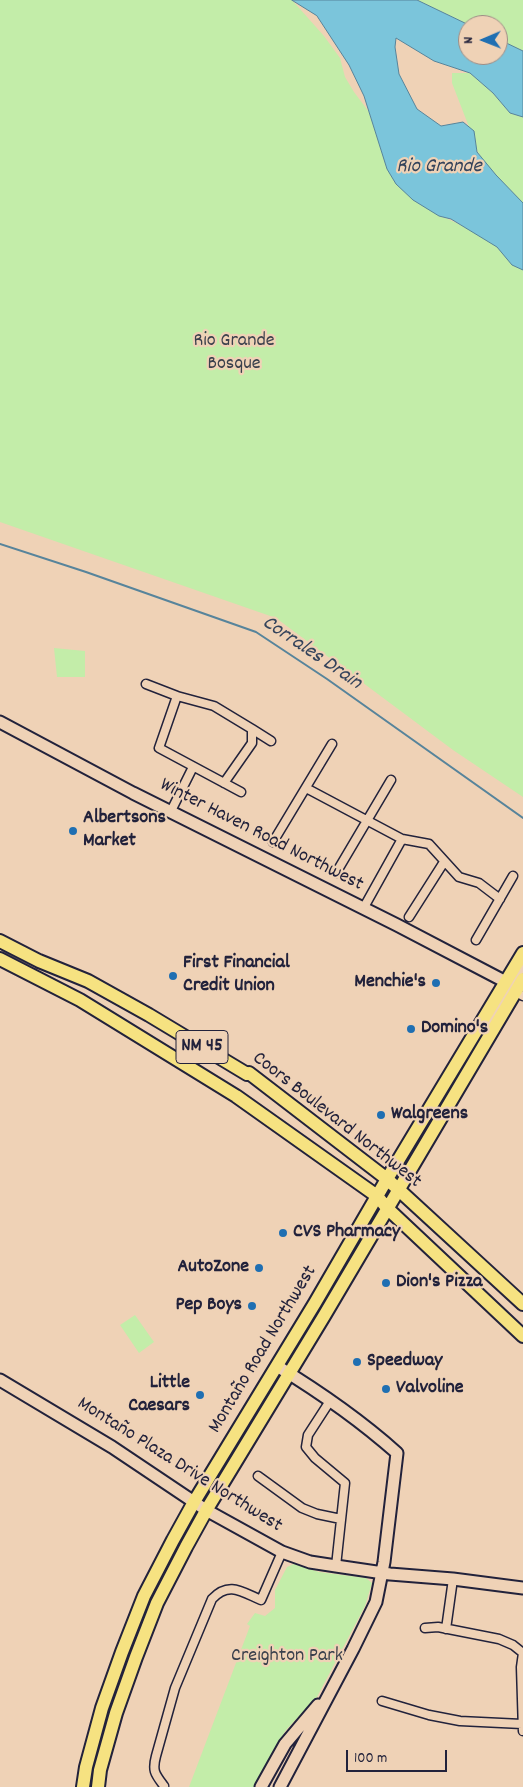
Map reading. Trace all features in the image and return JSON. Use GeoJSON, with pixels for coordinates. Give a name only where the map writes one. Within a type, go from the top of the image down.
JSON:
{"type":"FeatureCollection","features":[{"type":"Feature","properties":{"kind":"main road","name":"Coors Boulevard Northwest"},"geometry":{"type":"LineString","coordinates":[[0,941],[39,961],[88,981],[247,1074],[249,1073],[388,1179],[523,1304]]}},
{"type":"Feature","properties":{"kind":"main road","name":"Montaño Road Northwest"},"geometry":{"type":"LineString","coordinates":[[83,1787],[86,1767],[102,1708],[144,1596],[194,1502],[523,953]]}},
{"type":"Feature","properties":{"kind":"main road","name":"Coors Boulevard Northwest"},"geometry":{"type":"LineString","coordinates":[[0,959],[80,1000],[236,1096],[378,1196],[388,1208],[523,1336]]}},
{"type":"Feature","properties":{"kind":"main road","name":"Montaño Road Northwest"},"geometry":{"type":"LineString","coordinates":[[98,1787],[100,1770],[116,1713],[157,1603],[206,1510],[485,1044],[519,994],[523,979]]}},
{"type":"Feature","properties":{"kind":"street"},"geometry":{"type":"LineString","coordinates":[[146,684],[177,696],[214,706],[271,742]]}},
{"type":"Feature","properties":{"kind":"street"},"geometry":{"type":"LineString","coordinates":[[177,696],[159,748],[241,792]]}},
{"type":"Feature","properties":{"kind":"street","name":"Winter Haven Road Northwest"},"geometry":{"type":"LineString","coordinates":[[0,722],[132,793],[171,811],[506,982]]}},
{"type":"Feature","properties":{"kind":"street"},"geometry":{"type":"LineString","coordinates":[[224,783],[252,743],[252,729]]}},
{"type":"Feature","properties":{"kind":"street"},"geometry":{"type":"LineString","coordinates":[[273,842],[332,744]]}},
{"type":"Feature","properties":{"kind":"street"},"geometry":{"type":"LineString","coordinates":[[171,811],[194,767]]}},
{"type":"Feature","properties":{"kind":"street"},"geometry":{"type":"LineString","coordinates":[[336,872],[391,780]]}},
{"type":"Feature","properties":{"kind":"street"},"geometry":{"type":"LineString","coordinates":[[306,788],[402,839],[429,844],[459,877],[479,883],[500,899]]}},
{"type":"Feature","properties":{"kind":"street"},"geometry":{"type":"LineString","coordinates":[[363,909],[402,839]]}},
{"type":"Feature","properties":{"kind":"street"},"geometry":{"type":"LineString","coordinates":[[410,917],[444,862]]}},
{"type":"Feature","properties":{"kind":"street"},"geometry":{"type":"LineString","coordinates":[[476,940],[513,876]]}},
{"type":"Feature","properties":{"kind":"street"},"geometry":{"type":"LineString","coordinates":[[519,994],[514,982],[523,964]]}},
{"type":"Feature","properties":{"kind":"street"},"geometry":{"type":"LineString","coordinates":[[485,1044],[487,1028],[509,989],[506,982]]}},
{"type":"Feature","properties":{"kind":"street"},"geometry":{"type":"LineString","coordinates":[[277,1366],[383,1440],[397,1453],[383,1573],[376,1602],[280,1787]]}},
{"type":"Feature","properties":{"kind":"street","name":"Montaño Plaza Drive Northwest"},"geometry":{"type":"LineString","coordinates":[[0,1380],[112,1447],[206,1510],[282,1552],[310,1562],[336,1566],[523,1588]]}},
{"type":"Feature","properties":{"kind":"street"},"geometry":{"type":"LineString","coordinates":[[330,1402],[308,1435],[306,1447],[315,1458],[345,1483],[336,1566]]}},
{"type":"Feature","properties":{"kind":"street"},"geometry":{"type":"LineString","coordinates":[[258,1476],[302,1508],[317,1514],[341,1519]]}},
{"type":"Feature","properties":{"kind":"street"},"geometry":{"type":"LineString","coordinates":[[164,1786],[155,1774],[156,1756],[175,1688],[212,1599],[226,1589],[234,1588],[261,1600],[282,1552]]}},
{"type":"Feature","properties":{"kind":"street"},"geometry":{"type":"LineString","coordinates":[[446,1629],[453,1579]]}},
{"type":"Feature","properties":{"kind":"street"},"geometry":{"type":"LineString","coordinates":[[425,1628],[438,1627],[506,1641],[523,1654],[521,1667],[523,1731]]}},
{"type":"Feature","properties":{"kind":"street"},"geometry":{"type":"LineString","coordinates":[[261,1787],[285,1744],[332,1688]]}},
{"type":"Feature","properties":{"kind":"street"},"geometry":{"type":"LineString","coordinates":[[382,1701],[460,1721],[522,1724]]}},
{"type":"Feature","properties":{"kind":"green space","name":"Rio Grande Bosque"},"geometry":{"type":"Polygon","coordinates":[[[0,0],[292,0],[324,36],[340,58],[345,77],[369,112],[382,152],[439,216],[485,238],[497,247],[514,265],[523,270],[523,797],[453,750],[276,618],[0,522],[0,0]]]}},
{"type":"Feature","properties":{"kind":"green space"},"geometry":{"type":"Polygon","coordinates":[[[417,0],[523,0],[523,51],[508,44],[508,15],[458,15],[458,20],[417,0]]]}},
{"type":"Feature","properties":{"kind":"green space"},"geometry":{"type":"Polygon","coordinates":[[[452,73],[470,73],[493,93],[510,113],[523,117],[523,203],[493,172],[478,152],[473,133],[452,83],[452,73]]]}},
{"type":"Feature","properties":{"kind":"green space"},"geometry":{"type":"Polygon","coordinates":[[[54,648],[85,651],[85,677],[57,677],[54,648]]]}},
{"type":"Feature","properties":{"kind":"green space"},"geometry":{"type":"Polygon","coordinates":[[[135,1315],[154,1342],[139,1353],[120,1325],[135,1315]]]}},
{"type":"Feature","properties":{"kind":"green space","name":"Creighton Park"},"geometry":{"type":"Polygon","coordinates":[[[294,1564],[319,1572],[366,1578],[372,1583],[365,1606],[317,1697],[286,1730],[254,1787],[189,1787],[250,1626],[247,1624],[255,1613],[265,1616],[275,1608],[275,1590],[287,1567],[294,1564]]]}},
{"type":"Feature","properties":{"kind":"water","name":"Rio Grande"},"geometry":{"type":"Polygon","coordinates":[[[292,0],[417,0],[458,20],[458,65],[508,65],[508,44],[523,51],[523,117],[510,113],[493,93],[470,73],[434,61],[396,38],[395,47],[399,74],[417,109],[441,126],[463,122],[474,131],[477,152],[523,203],[523,270],[512,265],[497,247],[451,219],[439,216],[413,200],[396,184],[387,169],[364,96],[349,65],[317,16],[292,0]]]}},
{"type":"Feature","properties":{"kind":"waterway","name":"Corrales Drain"},"geometry":{"type":"LineString","coordinates":[[0,544],[256,632],[327,679],[523,818]]}},
{"type":"Feature","properties":{"kind":"place","name":"Albertsons Market"},"geometry":{"type":"Point","coordinates":[73,831]}},
{"type":"Feature","properties":{"kind":"place","name":"First Financial Credit Union"},"geometry":{"type":"Point","coordinates":[173,976]}},
{"type":"Feature","properties":{"kind":"place","name":"Menchie's"},"geometry":{"type":"Point","coordinates":[436,983]}},
{"type":"Feature","properties":{"kind":"place","name":"Domino's"},"geometry":{"type":"Point","coordinates":[411,1029]}},
{"type":"Feature","properties":{"kind":"place","name":"Walgreens"},"geometry":{"type":"Point","coordinates":[381,1115]}},
{"type":"Feature","properties":{"kind":"place","name":"CVS Pharmacy"},"geometry":{"type":"Point","coordinates":[283,1233]}},
{"type":"Feature","properties":{"kind":"place","name":"AutoZone"},"geometry":{"type":"Point","coordinates":[259,1268]}},
{"type":"Feature","properties":{"kind":"place","name":"Dion's Pizza"},"geometry":{"type":"Point","coordinates":[386,1283]}},
{"type":"Feature","properties":{"kind":"place","name":"Pep Boys"},"geometry":{"type":"Point","coordinates":[252,1306]}},
{"type":"Feature","properties":{"kind":"place","name":"Speedway"},"geometry":{"type":"Point","coordinates":[357,1362]}},
{"type":"Feature","properties":{"kind":"place","name":"Valvoline"},"geometry":{"type":"Point","coordinates":[386,1389]}},
{"type":"Feature","properties":{"kind":"place","name":"Little Caesars"},"geometry":{"type":"Point","coordinates":[200,1395]}}]}
